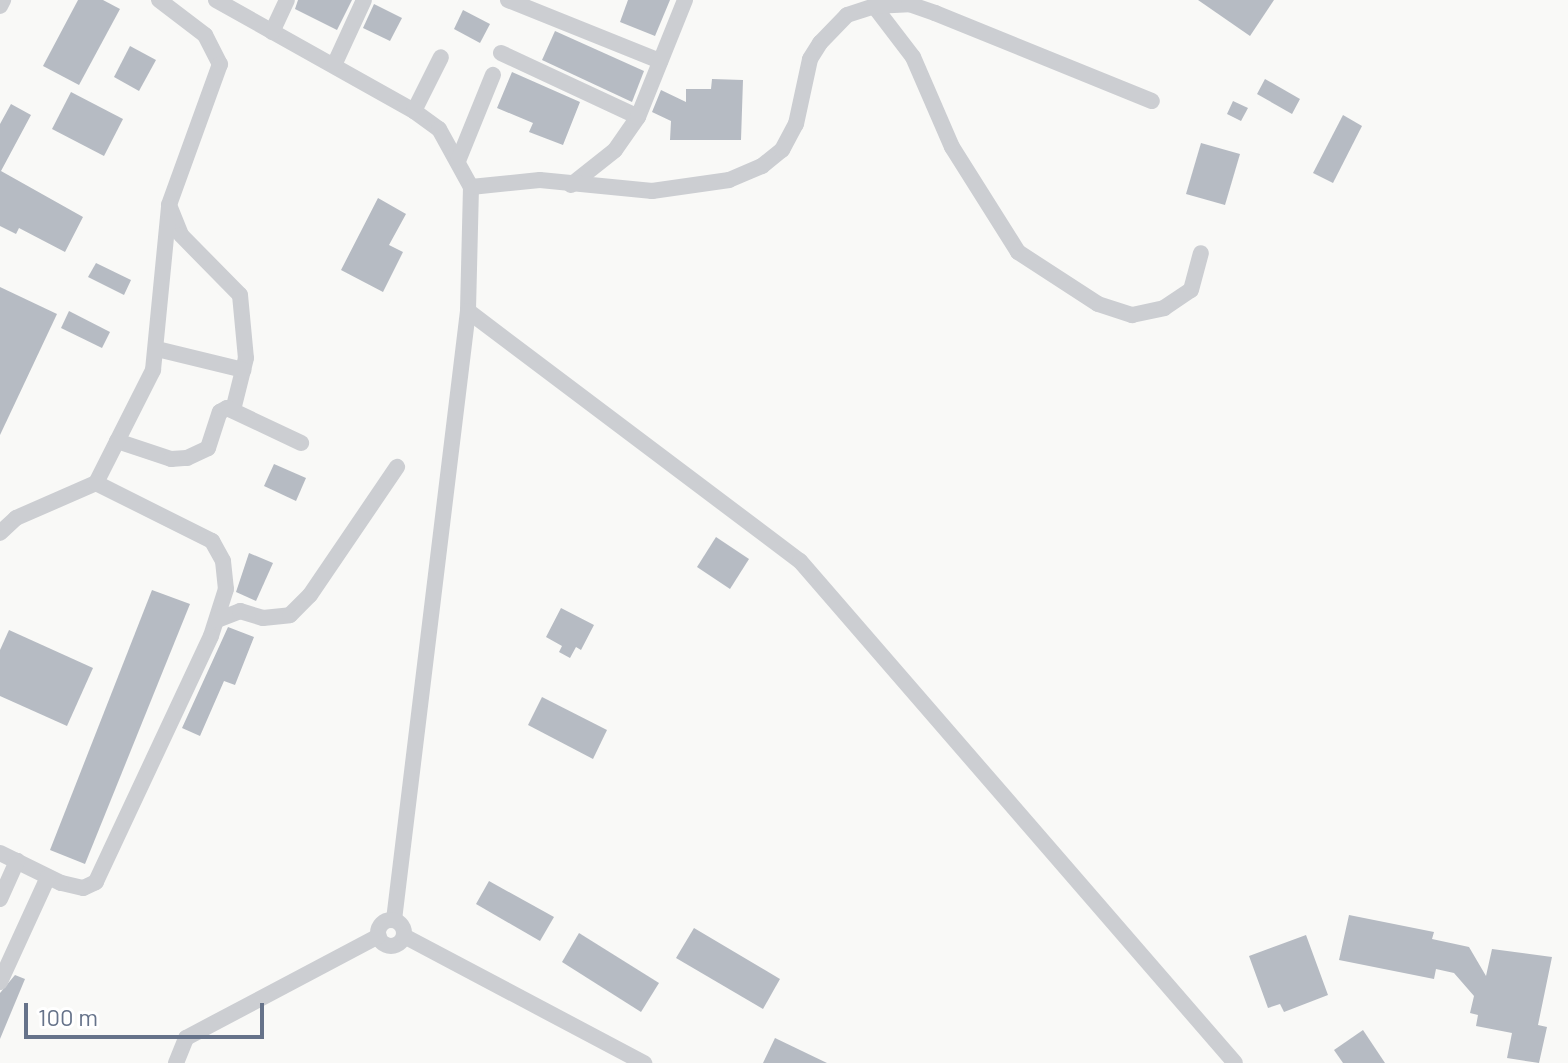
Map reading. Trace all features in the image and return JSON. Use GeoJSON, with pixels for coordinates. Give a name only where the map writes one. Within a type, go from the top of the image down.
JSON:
{"type":"FeatureCollection","features":[{"type":"Feature","properties":{"kind":"street"},"geometry":{"type":"LineString","coordinates":[[0,6],[3,0]]}},
{"type":"Feature","properties":{"kind":"street"},"geometry":{"type":"LineString","coordinates":[[0,533],[16,518],[96,483],[153,370],[169,205],[220,64],[205,35],[159,0]]}},
{"type":"Feature","properties":{"kind":"street"},"geometry":{"type":"LineString","coordinates":[[216,0],[335,63],[439,129],[471,187],[468,311],[394,920],[404,936],[644,1063]]}},
{"type":"Feature","properties":{"kind":"street"},"geometry":{"type":"LineString","coordinates":[[272,32],[287,0]]}},
{"type":"Feature","properties":{"kind":"street"},"geometry":{"type":"LineString","coordinates":[[335,63],[364,0]]}},
{"type":"Feature","properties":{"kind":"street"},"geometry":{"type":"LineString","coordinates":[[571,185],[615,150],[638,117],[685,0]]}},
{"type":"Feature","properties":{"kind":"street"},"geometry":{"type":"LineString","coordinates":[[519,2],[660,61]]}},
{"type":"Feature","properties":{"kind":"street"},"geometry":{"type":"LineString","coordinates":[[874,6],[913,57],[952,147],[1018,252],[1098,304],[1132,315],[1164,308],[1191,290],[1201,253]]}},
{"type":"Feature","properties":{"kind":"street"},"geometry":{"type":"LineString","coordinates":[[471,187],[540,180],[652,191],[693,187],[762,166],[782,150],[796,124],[810,59],[820,43],[847,15],[874,6],[940,6],[1152,101]]}},
{"type":"Feature","properties":{"kind":"street"},"geometry":{"type":"LineString","coordinates":[[501,53],[638,117]]}},
{"type":"Feature","properties":{"kind":"street"},"geometry":{"type":"LineString","coordinates":[[414,111],[441,57]]}},
{"type":"Feature","properties":{"kind":"street"},"geometry":{"type":"LineString","coordinates":[[458,161],[493,75]]}},
{"type":"Feature","properties":{"kind":"street"},"geometry":{"type":"LineString","coordinates":[[169,205],[181,235],[240,295],[246,324],[243,370],[233,410]]}},
{"type":"Feature","properties":{"kind":"street"},"geometry":{"type":"LineString","coordinates":[[468,311],[800,561],[1235,1063]]}},
{"type":"Feature","properties":{"kind":"street"},"geometry":{"type":"LineString","coordinates":[[157,349],[243,370]]}},
{"type":"Feature","properties":{"kind":"street"},"geometry":{"type":"LineString","coordinates":[[117,441],[171,459],[187,458],[208,448],[220,412],[233,410],[301,443]]}},
{"type":"Feature","properties":{"kind":"street"},"geometry":{"type":"LineString","coordinates":[[217,620],[240,611],[263,618],[290,615],[310,595],[397,467]]}},
{"type":"Feature","properties":{"kind":"street"},"geometry":{"type":"LineString","coordinates":[[0,853],[48,877],[83,888],[96,882],[217,620],[226,589],[223,561],[212,541],[96,483]]}},
{"type":"Feature","properties":{"kind":"street"},"geometry":{"type":"LineString","coordinates":[[0,899],[17,861]]}},
{"type":"Feature","properties":{"kind":"street"},"geometry":{"type":"LineString","coordinates":[[0,982],[48,877]]}},
{"type":"Feature","properties":{"kind":"street"},"geometry":{"type":"LineString","coordinates":[[176,1063],[186,1038],[379,936],[382,924],[394,920]]}},
{"type":"Feature","properties":{"kind":"street"},"geometry":{"type":"LineString","coordinates":[[379,936],[388,946],[404,936]]}},
{"type":"Feature","properties":{"kind":"building"},"geometry":{"type":"Polygon","coordinates":[[[78,0],[103,0],[120,9],[79,85],[43,66],[78,0]]]}},
{"type":"Feature","properties":{"kind":"building"},"geometry":{"type":"Polygon","coordinates":[[[298,0],[352,0],[337,30],[295,9],[298,0]]]}},
{"type":"Feature","properties":{"kind":"building"},"geometry":{"type":"Polygon","coordinates":[[[628,0],[670,0],[655,36],[620,22],[628,0]]]}},
{"type":"Feature","properties":{"kind":"building"},"geometry":{"type":"Polygon","coordinates":[[[1198,0],[1274,0],[1250,36],[1198,0]]]}},
{"type":"Feature","properties":{"kind":"building"},"geometry":{"type":"Polygon","coordinates":[[[374,4],[402,18],[390,41],[363,28],[374,4]]]}},
{"type":"Feature","properties":{"kind":"building"},"geometry":{"type":"Polygon","coordinates":[[[463,10],[490,24],[480,43],[454,29],[463,10]]]}},
{"type":"Feature","properties":{"kind":"building"},"geometry":{"type":"Polygon","coordinates":[[[555,31],[644,71],[632,102],[542,60],[555,31]]]}},
{"type":"Feature","properties":{"kind":"building"},"geometry":{"type":"Polygon","coordinates":[[[130,46],[156,60],[139,91],[114,77],[130,46]]]}},
{"type":"Feature","properties":{"kind":"building"},"geometry":{"type":"Polygon","coordinates":[[[512,72],[580,102],[563,145],[529,132],[533,123],[497,108],[512,72]]]}},
{"type":"Feature","properties":{"kind":"building"},"geometry":{"type":"Polygon","coordinates":[[[712,79],[743,80],[741,140],[670,140],[671,121],[652,112],[661,90],[686,102],[686,89],[711,89],[712,79]]]}},
{"type":"Feature","properties":{"kind":"building"},"geometry":{"type":"Polygon","coordinates":[[[1265,79],[1300,99],[1292,114],[1257,94],[1265,79]]]}},
{"type":"Feature","properties":{"kind":"building"},"geometry":{"type":"Polygon","coordinates":[[[71,92],[123,119],[104,156],[52,129],[71,92]]]}},
{"type":"Feature","properties":{"kind":"building"},"geometry":{"type":"Polygon","coordinates":[[[1233,101],[1248,108],[1241,121],[1227,114],[1233,101]]]}},
{"type":"Feature","properties":{"kind":"building"},"geometry":{"type":"Polygon","coordinates":[[[11,104],[31,115],[1,171],[83,217],[65,252],[19,228],[16,234],[0,226],[0,124],[11,104]]]}},
{"type":"Feature","properties":{"kind":"building"},"geometry":{"type":"Polygon","coordinates":[[[1343,115],[1362,126],[1333,183],[1313,173],[1343,115]]]}},
{"type":"Feature","properties":{"kind":"building"},"geometry":{"type":"Polygon","coordinates":[[[1201,143],[1240,154],[1225,205],[1186,194],[1201,143]]]}},
{"type":"Feature","properties":{"kind":"building"},"geometry":{"type":"Polygon","coordinates":[[[378,198],[406,214],[389,245],[403,252],[383,292],[341,270],[378,198]]]}},
{"type":"Feature","properties":{"kind":"building"},"geometry":{"type":"Polygon","coordinates":[[[96,263],[131,280],[124,295],[88,277],[96,263]]]}},
{"type":"Feature","properties":{"kind":"building"},"geometry":{"type":"Polygon","coordinates":[[[0,287],[57,314],[0,435],[0,287]]]}},
{"type":"Feature","properties":{"kind":"building"},"geometry":{"type":"Polygon","coordinates":[[[69,311],[110,332],[102,348],[61,328],[69,311]]]}},
{"type":"Feature","properties":{"kind":"building"},"geometry":{"type":"Polygon","coordinates":[[[274,464],[306,478],[296,501],[264,486],[274,464]]]}},
{"type":"Feature","properties":{"kind":"building"},"geometry":{"type":"Polygon","coordinates":[[[716,537],[749,559],[730,589],[697,567],[716,537]]]}},
{"type":"Feature","properties":{"kind":"building"},"geometry":{"type":"Polygon","coordinates":[[[249,553],[273,563],[256,601],[236,592],[249,553]]]}},
{"type":"Feature","properties":{"kind":"building"},"geometry":{"type":"Polygon","coordinates":[[[152,590],[190,604],[85,864],[50,850],[152,590]]]}},
{"type":"Feature","properties":{"kind":"building"},"geometry":{"type":"Polygon","coordinates":[[[561,608],[594,625],[581,650],[576,647],[570,658],[559,652],[562,646],[546,637],[561,608]]]}},
{"type":"Feature","properties":{"kind":"building"},"geometry":{"type":"Polygon","coordinates":[[[228,627],[254,637],[235,685],[224,681],[200,736],[182,728],[228,627]]]}},
{"type":"Feature","properties":{"kind":"building"},"geometry":{"type":"Polygon","coordinates":[[[9,630],[93,668],[67,726],[0,696],[0,650],[9,630]]]}},
{"type":"Feature","properties":{"kind":"building"},"geometry":{"type":"Polygon","coordinates":[[[542,697],[607,730],[593,759],[528,725],[542,697]]]}},
{"type":"Feature","properties":{"kind":"building"},"geometry":{"type":"Polygon","coordinates":[[[489,881],[554,917],[540,941],[476,904],[489,881]]]}},
{"type":"Feature","properties":{"kind":"building"},"geometry":{"type":"Polygon","coordinates":[[[1349,915],[1434,932],[1432,939],[1469,947],[1486,976],[1492,949],[1552,957],[1538,1025],[1547,1027],[1539,1063],[1507,1058],[1512,1033],[1476,1026],[1478,1015],[1470,1013],[1474,996],[1454,973],[1436,969],[1434,979],[1339,960],[1349,915]]]}},
{"type":"Feature","properties":{"kind":"building"},"geometry":{"type":"Polygon","coordinates":[[[694,928],[780,979],[763,1009],[676,958],[694,928]]]}},
{"type":"Feature","properties":{"kind":"building"},"geometry":{"type":"Polygon","coordinates":[[[579,933],[659,983],[641,1012],[562,962],[579,933]]]}},
{"type":"Feature","properties":{"kind":"building"},"geometry":{"type":"Polygon","coordinates":[[[1306,935],[1328,995],[1284,1012],[1280,1004],[1268,1008],[1249,956],[1306,935]]]}},
{"type":"Feature","properties":{"kind":"building"},"geometry":{"type":"Polygon","coordinates":[[[15,975],[25,979],[0,1039],[0,993],[15,975]]]}},
{"type":"Feature","properties":{"kind":"building"},"geometry":{"type":"Polygon","coordinates":[[[1363,1030],[1385,1063],[1343,1063],[1334,1050],[1363,1030]]]}},
{"type":"Feature","properties":{"kind":"building"},"geometry":{"type":"Polygon","coordinates":[[[775,1038],[827,1063],[763,1063],[775,1038]]]}}]}
